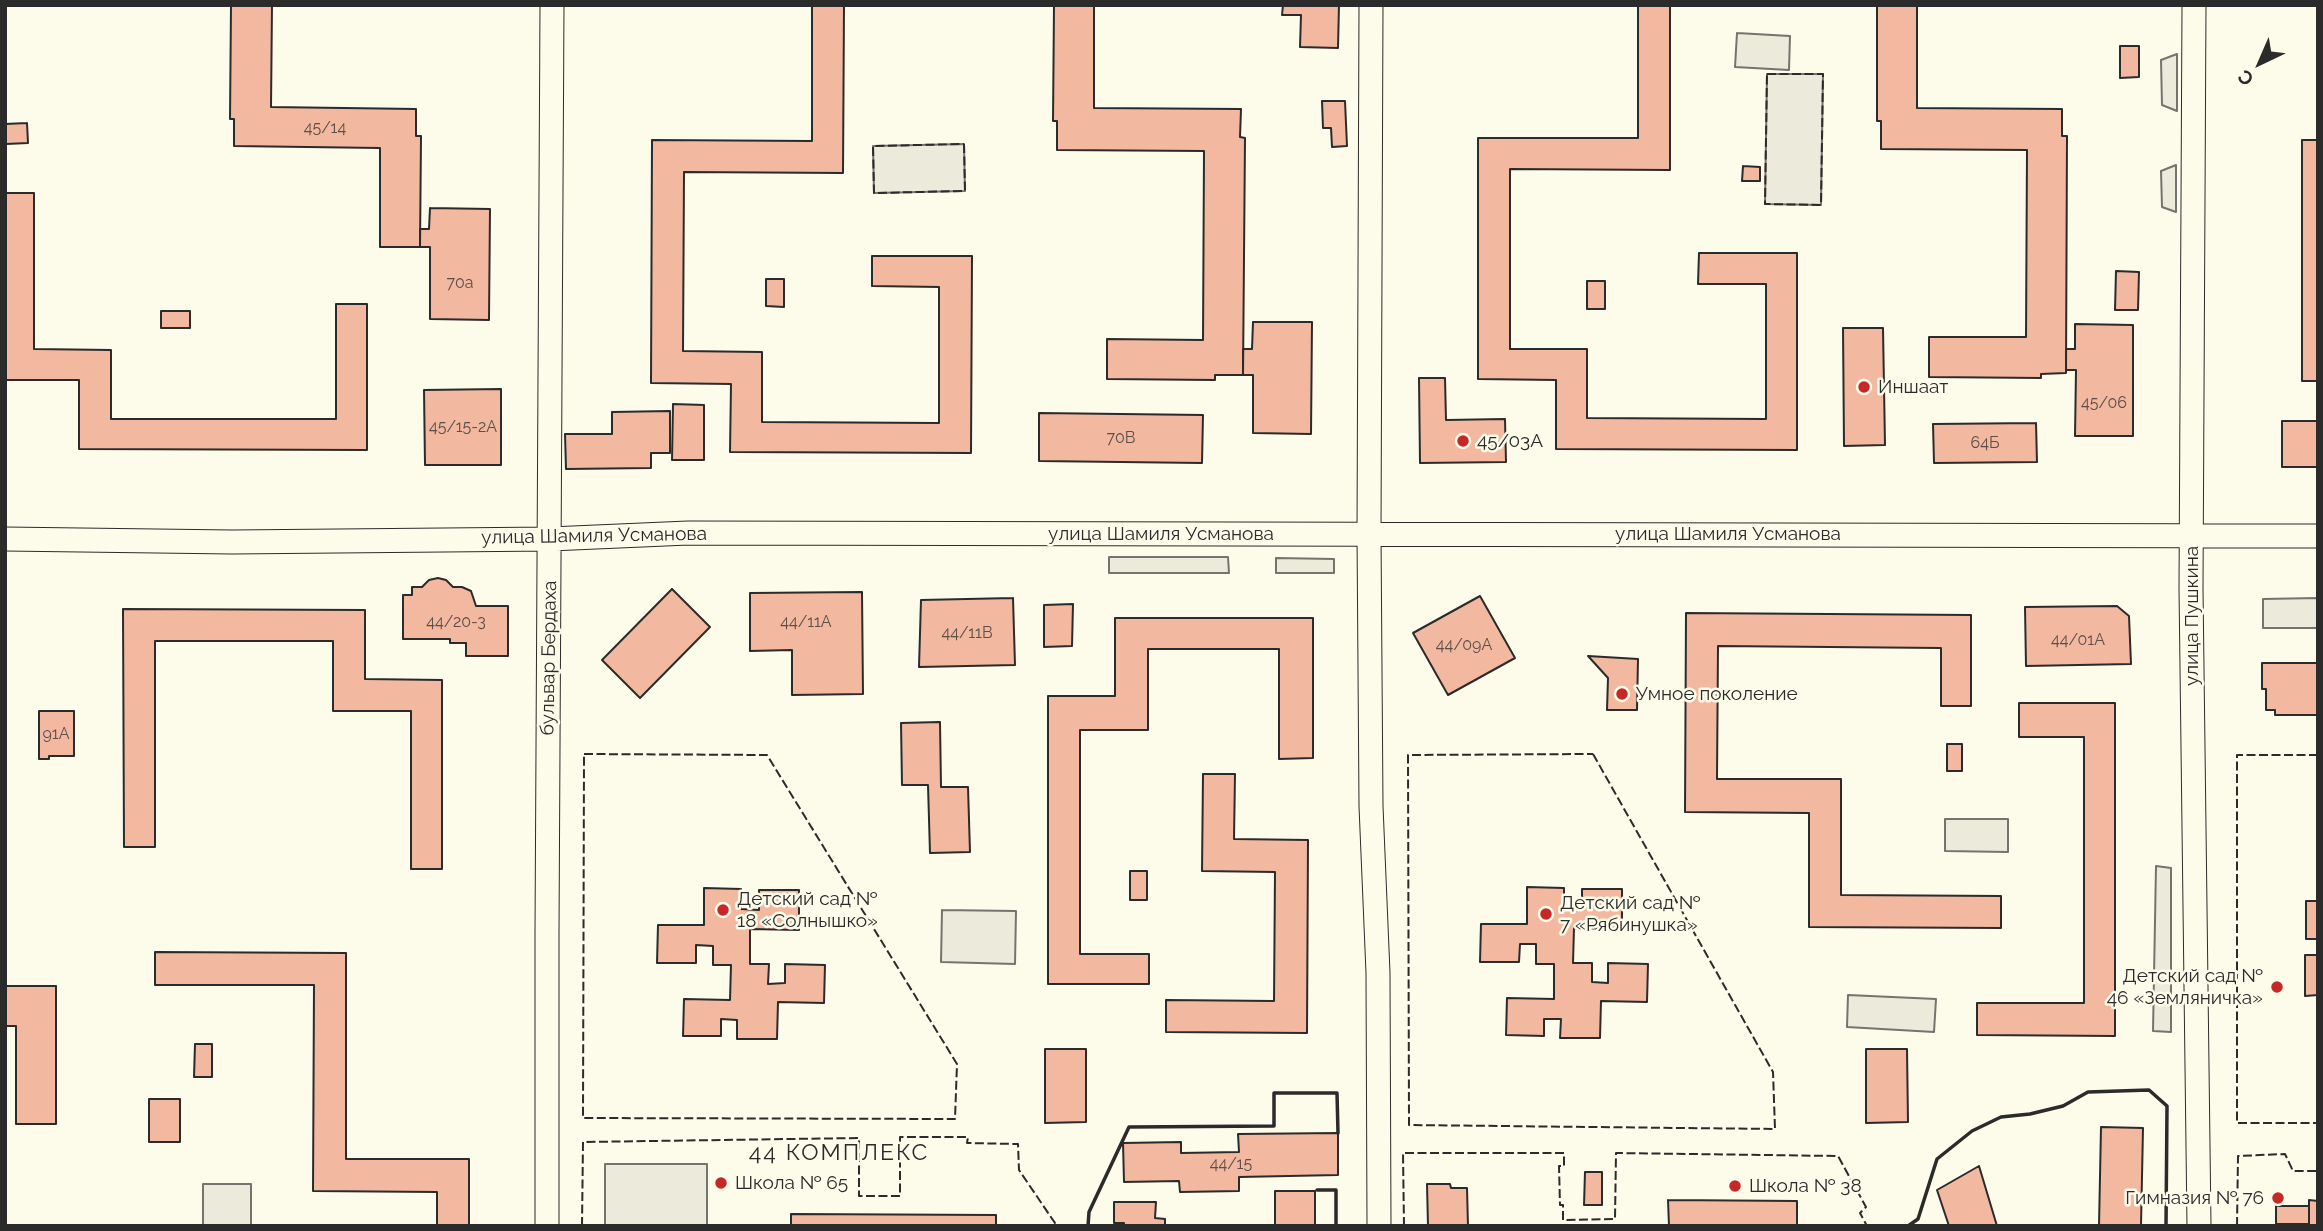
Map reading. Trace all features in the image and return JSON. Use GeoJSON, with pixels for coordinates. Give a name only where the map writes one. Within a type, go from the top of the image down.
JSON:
{"type":"FeatureCollection","features":[{"type":"Feature","properties":{"kind":"street","name":"бульвар Бердаха"},"geometry":{"type":"LineString","coordinates":[[547,1226],[552,5]]}},
{"type":"Feature","properties":{"kind":"street"},"geometry":{"type":"LineString","coordinates":[[1371,5],[1369,533],[1371,806],[1378,973],[1379,1226]]}},
{"type":"Feature","properties":{"kind":"street","name":"улица Пушкина"},"geometry":{"type":"LineString","coordinates":[[2193,5],[2192,536],[2199,1226]]}},
{"type":"Feature","properties":{"kind":"street","name":"улица Шамиля Усманова"},"geometry":{"type":"LineString","coordinates":[[5,539],[232,542],[550,539],[688,533],[2318,536]]}},
{"type":"Feature","properties":{"kind":"shaded area"},"geometry":{"type":"Polygon","coordinates":[[[1737,33],[1790,36],[1789,70],[1735,67],[1737,33]]]}},
{"type":"Feature","properties":{"kind":"shaded area"},"geometry":{"type":"Polygon","coordinates":[[[2177,54],[2177,111],[2162,105],[2161,60],[2177,54]]]}},
{"type":"Feature","properties":{"kind":"shaded area"},"geometry":{"type":"Polygon","coordinates":[[[1767,74],[1823,74],[1821,205],[1765,204],[1767,74]]]}},
{"type":"Feature","properties":{"kind":"shaded area"},"geometry":{"type":"Polygon","coordinates":[[[964,144],[965,191],[874,193],[873,146],[964,144]]]}},
{"type":"Feature","properties":{"kind":"shaded area"},"geometry":{"type":"Polygon","coordinates":[[[2176,165],[2176,212],[2162,207],[2161,171],[2176,165]]]}},
{"type":"Feature","properties":{"kind":"shaded area"},"geometry":{"type":"Polygon","coordinates":[[[1109,557],[1228,557],[1229,573],[1109,573],[1109,557]]]}},
{"type":"Feature","properties":{"kind":"shaded area"},"geometry":{"type":"Polygon","coordinates":[[[1276,558],[1334,559],[1334,573],[1276,573],[1276,558]]]}},
{"type":"Feature","properties":{"kind":"shaded area"},"geometry":{"type":"Polygon","coordinates":[[[2318,598],[2318,628],[2263,628],[2263,599],[2318,598]]]}},
{"type":"Feature","properties":{"kind":"shaded area"},"geometry":{"type":"Polygon","coordinates":[[[1945,819],[2008,819],[2008,852],[1945,851],[1945,819]]]}},
{"type":"Feature","properties":{"kind":"shaded area"},"geometry":{"type":"Polygon","coordinates":[[[2156,866],[2171,868],[2171,1032],[2153,1031],[2156,866]]]}},
{"type":"Feature","properties":{"kind":"shaded area"},"geometry":{"type":"Polygon","coordinates":[[[942,910],[1016,911],[1015,964],[941,962],[942,910]]]}},
{"type":"Feature","properties":{"kind":"shaded area"},"geometry":{"type":"Polygon","coordinates":[[[1848,995],[1936,999],[1934,1032],[1847,1027],[1848,995]]]}},
{"type":"Feature","properties":{"kind":"shaded area"},"geometry":{"type":"Polygon","coordinates":[[[605,1164],[707,1164],[707,1226],[605,1226],[605,1164]]]}},
{"type":"Feature","properties":{"kind":"shaded area"},"geometry":{"type":"Polygon","coordinates":[[[203,1184],[251,1184],[251,1226],[203,1226],[203,1184]]]}},
{"type":"Feature","properties":{"kind":"building"},"geometry":{"type":"Polygon","coordinates":[[[231,5],[272,5],[271,107],[416,109],[416,136],[421,136],[420,247],[380,247],[380,148],[234,146],[234,119],[230,119],[231,5]]]}},
{"type":"Feature","properties":{"kind":"building"},"geometry":{"type":"Polygon","coordinates":[[[812,5],[844,5],[843,173],[684,172],[683,351],[762,352],[762,422],[939,423],[939,287],[872,286],[872,256],[972,256],[971,453],[730,452],[731,384],[651,383],[652,140],[812,141],[812,5]]]}},
{"type":"Feature","properties":{"kind":"building"},"geometry":{"type":"Polygon","coordinates":[[[1054,5],[1094,5],[1094,108],[1241,109],[1240,137],[1245,138],[1243,375],[1215,375],[1215,380],[1107,379],[1107,339],[1203,340],[1204,151],[1057,150],[1057,121],[1053,121],[1054,5]]]}},
{"type":"Feature","properties":{"kind":"building"},"geometry":{"type":"Polygon","coordinates":[[[1283,5],[1339,5],[1338,48],[1300,47],[1301,15],[1282,15],[1283,5]]]}},
{"type":"Feature","properties":{"kind":"building"},"geometry":{"type":"Polygon","coordinates":[[[1638,5],[1670,5],[1670,170],[1510,169],[1510,349],[1587,349],[1587,418],[1766,419],[1766,284],[1698,284],[1699,253],[1797,253],[1797,450],[1556,449],[1556,380],[1478,379],[1478,138],[1638,138],[1638,5]]]}},
{"type":"Feature","properties":{"kind":"building"},"geometry":{"type":"Polygon","coordinates":[[[1877,5],[1917,5],[1917,108],[2062,109],[2062,136],[2067,136],[2066,373],[2041,374],[2041,378],[1929,377],[1929,337],[2026,337],[2027,150],[1881,149],[1881,121],[1877,121],[1877,5]]]}},
{"type":"Feature","properties":{"kind":"building"},"geometry":{"type":"Polygon","coordinates":[[[2120,46],[2139,46],[2139,77],[2120,78],[2120,46]]]}},
{"type":"Feature","properties":{"kind":"building"},"geometry":{"type":"Polygon","coordinates":[[[1322,101],[1345,101],[1347,146],[1332,147],[1331,128],[1323,128],[1322,101]]]}},
{"type":"Feature","properties":{"kind":"building"},"geometry":{"type":"Polygon","coordinates":[[[27,123],[28,143],[6,144],[5,124],[27,123]]]}},
{"type":"Feature","properties":{"kind":"building"},"geometry":{"type":"Polygon","coordinates":[[[2302,140],[2318,140],[2318,381],[2302,381],[2302,140]]]}},
{"type":"Feature","properties":{"kind":"building"},"geometry":{"type":"Polygon","coordinates":[[[1743,166],[1760,167],[1760,181],[1742,181],[1743,166]]]}},
{"type":"Feature","properties":{"kind":"building"},"geometry":{"type":"Polygon","coordinates":[[[5,193],[34,193],[34,349],[111,350],[111,419],[336,419],[336,304],[367,304],[367,450],[79,449],[79,380],[5,380],[5,193]]]}},
{"type":"Feature","properties":{"kind":"building"},"geometry":{"type":"Polygon","coordinates":[[[430,208],[490,209],[489,320],[430,319],[430,247],[420,247],[420,229],[429,229],[430,208]]]}},
{"type":"Feature","properties":{"kind":"building"},"geometry":{"type":"Polygon","coordinates":[[[2116,271],[2139,272],[2138,310],[2115,310],[2116,271]]]}},
{"type":"Feature","properties":{"kind":"building"},"geometry":{"type":"Polygon","coordinates":[[[766,279],[784,279],[784,307],[766,306],[766,279]]]}},
{"type":"Feature","properties":{"kind":"building"},"geometry":{"type":"Polygon","coordinates":[[[1587,281],[1605,281],[1605,309],[1587,309],[1587,281]]]}},
{"type":"Feature","properties":{"kind":"building"},"geometry":{"type":"Polygon","coordinates":[[[161,311],[190,311],[190,328],[161,328],[161,311]]]}},
{"type":"Feature","properties":{"kind":"building"},"geometry":{"type":"Polygon","coordinates":[[[1253,322],[1312,322],[1311,434],[1253,433],[1253,375],[1243,375],[1243,349],[1252,349],[1253,322]]]}},
{"type":"Feature","properties":{"kind":"building"},"geometry":{"type":"Polygon","coordinates":[[[2075,324],[2133,325],[2133,436],[2075,436],[2076,370],[2066,370],[2066,349],[2075,349],[2075,324]]]}},
{"type":"Feature","properties":{"kind":"building","name":"Иншаат"},"geometry":{"type":"Polygon","coordinates":[[[1843,328],[1883,328],[1885,445],[1844,446],[1843,328]]]}},
{"type":"Feature","properties":{"kind":"building","name":"45/03А"},"geometry":{"type":"Polygon","coordinates":[[[1419,378],[1445,378],[1446,420],[1505,419],[1506,462],[1420,463],[1419,378]]]}},
{"type":"Feature","properties":{"kind":"building"},"geometry":{"type":"Polygon","coordinates":[[[501,389],[501,465],[425,465],[424,390],[501,389]]]}},
{"type":"Feature","properties":{"kind":"building"},"geometry":{"type":"Polygon","coordinates":[[[673,404],[704,405],[704,460],[672,460],[673,404]]]}},
{"type":"Feature","properties":{"kind":"building"},"geometry":{"type":"Polygon","coordinates":[[[670,411],[670,453],[651,453],[651,468],[566,469],[565,434],[612,434],[612,412],[670,411]]]}},
{"type":"Feature","properties":{"kind":"building"},"geometry":{"type":"Polygon","coordinates":[[[1039,413],[1203,415],[1202,463],[1039,461],[1039,413]]]}},
{"type":"Feature","properties":{"kind":"building"},"geometry":{"type":"Polygon","coordinates":[[[2282,421],[2318,421],[2318,467],[2282,467],[2282,421]]]}},
{"type":"Feature","properties":{"kind":"building"},"geometry":{"type":"Polygon","coordinates":[[[2036,423],[2037,462],[1934,463],[1933,424],[2036,423]]]}},
{"type":"Feature","properties":{"kind":"building"},"geometry":{"type":"Polygon","coordinates":[[[429,580],[446,580],[453,587],[471,591],[476,606],[508,606],[508,656],[466,656],[466,643],[450,643],[450,639],[403,639],[403,595],[412,595],[412,587],[422,587],[429,580]]]}},
{"type":"Feature","properties":{"kind":"building"},"geometry":{"type":"Polygon","coordinates":[[[672,589],[710,627],[640,698],[602,660],[672,589]]]}},
{"type":"Feature","properties":{"kind":"building"},"geometry":{"type":"Polygon","coordinates":[[[862,592],[863,694],[792,695],[792,650],[750,651],[750,593],[862,592]]]}},
{"type":"Feature","properties":{"kind":"building"},"geometry":{"type":"Polygon","coordinates":[[[1480,596],[1515,658],[1448,695],[1413,633],[1480,596]]]}},
{"type":"Feature","properties":{"kind":"building"},"geometry":{"type":"Polygon","coordinates":[[[1013,598],[1015,665],[919,667],[921,600],[1013,598]]]}},
{"type":"Feature","properties":{"kind":"building"},"geometry":{"type":"Polygon","coordinates":[[[1073,604],[1072,646],[1044,647],[1044,605],[1073,604]]]}},
{"type":"Feature","properties":{"kind":"building"},"geometry":{"type":"Polygon","coordinates":[[[2117,606],[2129,616],[2131,664],[2026,666],[2025,607],[2117,606]]]}},
{"type":"Feature","properties":{"kind":"building"},"geometry":{"type":"Polygon","coordinates":[[[123,609],[365,610],[365,679],[442,680],[442,869],[411,869],[411,711],[333,711],[333,641],[155,641],[155,847],[124,847],[123,609]]]}},
{"type":"Feature","properties":{"kind":"building"},"geometry":{"type":"Polygon","coordinates":[[[1686,613],[1971,615],[1971,706],[1941,706],[1941,648],[1718,646],[1717,779],[1841,779],[1841,895],[2001,896],[2001,928],[1809,927],[1809,813],[1685,812],[1686,613]]]}},
{"type":"Feature","properties":{"kind":"building"},"geometry":{"type":"Polygon","coordinates":[[[1115,618],[1313,618],[1313,758],[1279,759],[1279,649],[1148,649],[1148,730],[1080,730],[1080,954],[1149,954],[1149,984],[1048,984],[1048,696],[1115,696],[1115,618]]]}},
{"type":"Feature","properties":{"kind":"building","name":"Умное поколение"},"geometry":{"type":"Polygon","coordinates":[[[1588,656],[1638,659],[1637,710],[1607,710],[1608,678],[1588,656]]]}},
{"type":"Feature","properties":{"kind":"building"},"geometry":{"type":"Polygon","coordinates":[[[2262,663],[2318,663],[2318,715],[2275,715],[2275,710],[2266,710],[2266,689],[2262,689],[2262,663]]]}},
{"type":"Feature","properties":{"kind":"building"},"geometry":{"type":"Polygon","coordinates":[[[2019,703],[2115,703],[2115,1036],[1977,1035],[1977,1003],[2084,1003],[2084,737],[2019,737],[2019,703]]]}},
{"type":"Feature","properties":{"kind":"building"},"geometry":{"type":"Polygon","coordinates":[[[39,711],[74,711],[74,756],[49,756],[49,759],[39,759],[39,711]]]}},
{"type":"Feature","properties":{"kind":"building"},"geometry":{"type":"Polygon","coordinates":[[[940,722],[941,787],[968,787],[970,852],[930,853],[928,785],[902,785],[901,723],[940,722]]]}},
{"type":"Feature","properties":{"kind":"building"},"geometry":{"type":"Polygon","coordinates":[[[1947,744],[1962,744],[1962,771],[1947,771],[1947,744]]]}},
{"type":"Feature","properties":{"kind":"building"},"geometry":{"type":"Polygon","coordinates":[[[1203,774],[1235,774],[1234,839],[1308,840],[1307,1033],[1166,1032],[1166,1000],[1274,1001],[1275,872],[1202,871],[1203,774]]]}},
{"type":"Feature","properties":{"kind":"building"},"geometry":{"type":"Polygon","coordinates":[[[1130,871],[1147,871],[1147,900],[1130,900],[1130,871]]]}},
{"type":"Feature","properties":{"kind":"building"},"geometry":{"type":"Polygon","coordinates":[[[1527,887],[1564,888],[1564,908],[1582,909],[1582,889],[1622,889],[1622,929],[1574,928],[1573,963],[1592,963],[1592,982],[1608,983],[1608,963],[1648,964],[1647,1002],[1601,1001],[1600,1038],[1560,1038],[1561,1019],[1544,1019],[1544,1036],[1506,1035],[1507,998],[1554,999],[1554,964],[1536,964],[1536,944],[1520,944],[1519,962],[1480,962],[1481,924],[1527,924],[1527,887]]]}},
{"type":"Feature","properties":{"kind":"building"},"geometry":{"type":"Polygon","coordinates":[[[704,888],[741,889],[741,909],[759,910],[759,890],[799,890],[799,930],[750,929],[750,964],[769,964],[768,984],[785,983],[785,964],[825,965],[824,1003],[778,1002],[777,1039],[737,1039],[737,1020],[721,1019],[721,1036],[683,1036],[684,999],[730,1000],[731,965],[713,965],[713,946],[696,945],[696,963],[657,963],[658,925],[704,925],[704,888]]]}},
{"type":"Feature","properties":{"kind":"building"},"geometry":{"type":"Polygon","coordinates":[[[2306,901],[2318,901],[2318,939],[2306,939],[2306,901]]]}},
{"type":"Feature","properties":{"kind":"building"},"geometry":{"type":"Polygon","coordinates":[[[155,952],[346,953],[346,1159],[469,1159],[469,1226],[437,1226],[437,1192],[313,1191],[314,985],[155,985],[155,952]]]}},
{"type":"Feature","properties":{"kind":"building"},"geometry":{"type":"Polygon","coordinates":[[[2305,955],[2318,955],[2318,995],[2305,996],[2305,955]]]}},
{"type":"Feature","properties":{"kind":"building"},"geometry":{"type":"Polygon","coordinates":[[[5,986],[56,986],[56,1124],[16,1124],[16,1026],[5,1026],[5,986]]]}},
{"type":"Feature","properties":{"kind":"building"},"geometry":{"type":"Polygon","coordinates":[[[195,1044],[212,1044],[212,1077],[194,1077],[195,1044]]]}},
{"type":"Feature","properties":{"kind":"building"},"geometry":{"type":"Polygon","coordinates":[[[1045,1049],[1086,1049],[1086,1122],[1045,1123],[1045,1049]]]}},
{"type":"Feature","properties":{"kind":"building"},"geometry":{"type":"Polygon","coordinates":[[[1866,1049],[1907,1049],[1908,1122],[1866,1123],[1866,1049]]]}},
{"type":"Feature","properties":{"kind":"building"},"geometry":{"type":"Polygon","coordinates":[[[149,1099],[180,1099],[180,1142],[149,1142],[149,1099]]]}},
{"type":"Feature","properties":{"kind":"building"},"geometry":{"type":"Polygon","coordinates":[[[2101,1127],[2143,1128],[2141,1226],[2099,1226],[2101,1127]]]}},
{"type":"Feature","properties":{"kind":"building"},"geometry":{"type":"Polygon","coordinates":[[[1338,1133],[1338,1175],[1239,1177],[1239,1191],[1180,1192],[1179,1181],[1124,1182],[1123,1143],[1181,1142],[1181,1153],[1239,1152],[1238,1134],[1338,1133]]]}},
{"type":"Feature","properties":{"kind":"building"},"geometry":{"type":"Polygon","coordinates":[[[1979,1166],[1997,1226],[1949,1226],[1937,1190],[1979,1166]]]}},
{"type":"Feature","properties":{"kind":"building"},"geometry":{"type":"Polygon","coordinates":[[[1585,1172],[1602,1172],[1602,1205],[1584,1205],[1585,1172]]]}},
{"type":"Feature","properties":{"kind":"building"},"geometry":{"type":"Polygon","coordinates":[[[1427,1184],[1450,1184],[1451,1188],[1467,1188],[1468,1226],[1428,1226],[1427,1184]]]}},
{"type":"Feature","properties":{"kind":"building"},"geometry":{"type":"Polygon","coordinates":[[[1275,1191],[1315,1191],[1315,1226],[1275,1226],[1275,1191]]]}},
{"type":"Feature","properties":{"kind":"building"},"geometry":{"type":"Polygon","coordinates":[[[1668,1200],[1797,1201],[1797,1226],[1669,1226],[1668,1200]]]}},
{"type":"Feature","properties":{"kind":"building"},"geometry":{"type":"Polygon","coordinates":[[[2309,1200],[2318,1201],[2318,1226],[2309,1226],[2309,1200]]]}},
{"type":"Feature","properties":{"kind":"building"},"geometry":{"type":"Polygon","coordinates":[[[1114,1202],[1156,1202],[1155,1218],[1165,1219],[1165,1226],[1124,1226],[1124,1223],[1114,1223],[1114,1202]]]}},
{"type":"Feature","properties":{"kind":"building"},"geometry":{"type":"Polygon","coordinates":[[[2276,1206],[2309,1206],[2309,1224],[2276,1224],[2276,1206]]]}},
{"type":"Feature","properties":{"kind":"building"},"geometry":{"type":"Polygon","coordinates":[[[791,1214],[996,1215],[996,1226],[791,1226],[791,1214]]]}},
{"type":"Feature","properties":{"kind":"fence"},"geometry":{"type":"LineString","coordinates":[[1767,74],[1823,74],[1821,205],[1765,204],[1767,74]]}},
{"type":"Feature","properties":{"kind":"fence"},"geometry":{"type":"LineString","coordinates":[[964,144],[965,191],[874,193],[873,146],[964,144]]}},
{"type":"Feature","properties":{"kind":"fence"},"geometry":{"type":"LineString","coordinates":[[584,754],[767,755],[957,1064],[955,1119],[583,1118],[584,754]]}},
{"type":"Feature","properties":{"kind":"fence"},"geometry":{"type":"LineString","coordinates":[[1593,754],[1773,1072],[1775,1129],[1409,1125],[1408,755],[1593,754]]}},
{"type":"Feature","properties":{"kind":"fence"},"geometry":{"type":"LineString","coordinates":[[2318,755],[2237,755],[2237,1123],[2318,1123]]}},
{"type":"Feature","properties":{"kind":"fence"},"geometry":{"type":"LineString","coordinates":[[582,1226],[583,1142],[859,1138],[859,1196],[900,1196],[900,1137],[968,1137],[967,1143],[1018,1144],[1019,1170],[1057,1226]]}},
{"type":"Feature","properties":{"kind":"fence"},"geometry":{"type":"LineString","coordinates":[[1404,1226],[1403,1153],[1564,1153],[1564,1166],[1559,1166],[1563,1220],[1615,1219],[1616,1153],[1838,1156],[1866,1207],[1860,1213],[1867,1226]]}},
{"type":"Feature","properties":{"kind":"fence"},"geometry":{"type":"LineString","coordinates":[[2237,1226],[2238,1156],[2285,1154],[2293,1171],[2318,1171]]}},
{"type":"Feature","properties":{"kind":"wall"},"geometry":{"type":"LineString","coordinates":[[1908,1226],[1918,1219],[1937,1159],[1972,1131],[2001,1117],[2030,1114],[2063,1106],[2088,1092],[2149,1090],[2167,1106],[2166,1226]]}},
{"type":"Feature","properties":{"kind":"wall"},"geometry":{"type":"LineString","coordinates":[[1088,1226],[1089,1212],[1129,1127],[1274,1126],[1274,1093],[1337,1093],[1338,1133]]}},
{"type":"Feature","properties":{"kind":"wall"},"geometry":{"type":"LineString","coordinates":[[1317,1190],[1336,1190],[1336,1226]]}},
{"type":"Feature","properties":{"kind":"place","name":"Иншаат"},"geometry":{"type":"Point","coordinates":[1864,387]}},
{"type":"Feature","properties":{"kind":"place","name":"45/03А"},"geometry":{"type":"Point","coordinates":[1463,441]}},
{"type":"Feature","properties":{"kind":"place","name":"Умное поколение"},"geometry":{"type":"Point","coordinates":[1622,694]}},
{"type":"Feature","properties":{"kind":"place","name":"Детский сад № 18 «Солнышко»"},"geometry":{"type":"Point","coordinates":[723,910]}},
{"type":"Feature","properties":{"kind":"place","name":"Детский сад № 7 «Рябинушка»"},"geometry":{"type":"Point","coordinates":[1546,914]}},
{"type":"Feature","properties":{"kind":"place","name":"Детский сад № 46 «Земляничка»"},"geometry":{"type":"Point","coordinates":[2277,987]}},
{"type":"Feature","properties":{"kind":"place","name":"Школа № 65"},"geometry":{"type":"Point","coordinates":[721,1183]}},
{"type":"Feature","properties":{"kind":"place","name":"Школа № 38"},"geometry":{"type":"Point","coordinates":[1735,1186]}},
{"type":"Feature","properties":{"kind":"place","name":"Гимназия № 76"},"geometry":{"type":"Point","coordinates":[2278,1198]}},
{"type":"Feature","properties":{"kind":"district","name":"44 КОМПЛЕКС"},"geometry":{"type":"Point","coordinates":[839,1153]}}]}
